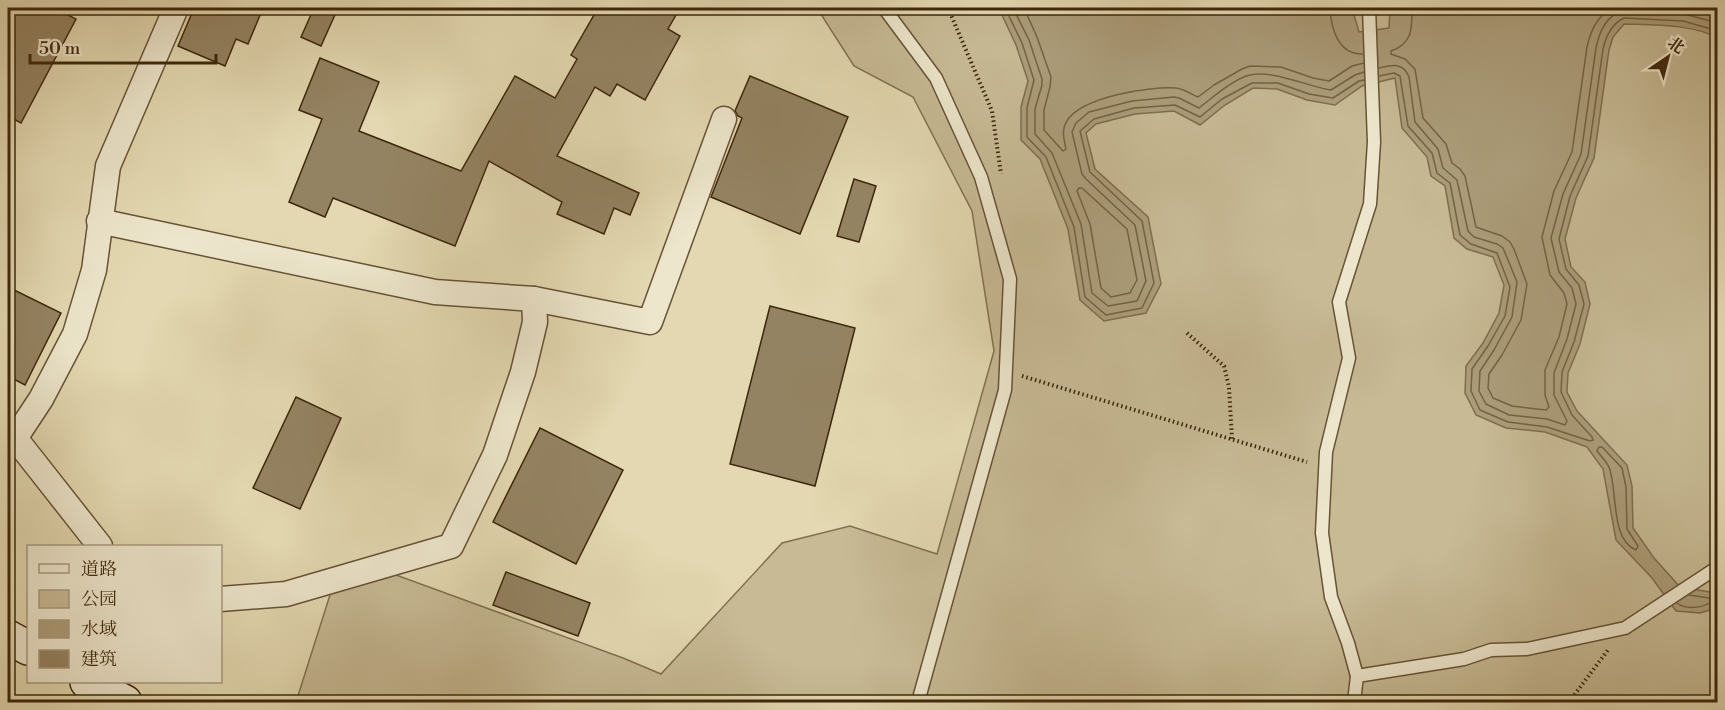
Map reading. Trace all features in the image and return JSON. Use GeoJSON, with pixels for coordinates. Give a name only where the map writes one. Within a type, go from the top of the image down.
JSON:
{"type":"FeatureCollection","features":[{"type":"Feature","properties":{"kind":"street"},"geometry":{"type":"LineString","coordinates":[[99,545],[11,443],[41,399],[75,334],[94,270],[108,166],[176,8]]}},
{"type":"Feature","properties":{"kind":"street"},"geometry":{"type":"LineString","coordinates":[[99,221],[435,292],[534,299],[650,322],[724,119]]}},
{"type":"Feature","properties":{"kind":"street"},"geometry":{"type":"LineString","coordinates":[[222,599],[286,594],[451,546],[495,455],[524,372],[535,322],[534,299]]}},
{"type":"Feature","properties":{"kind":"street"},"geometry":{"type":"LineString","coordinates":[[8,637],[27,647]]}},
{"type":"Feature","properties":{"kind":"street"},"geometry":{"type":"LineString","coordinates":[[91,683],[125,702]]}},
{"type":"Feature","properties":{"kind":"lane"},"geometry":{"type":"LineString","coordinates":[[884,8],[936,78],[981,177],[1010,279],[1005,390],[918,702]]}},
{"type":"Feature","properties":{"kind":"lane"},"geometry":{"type":"LineString","coordinates":[[1354,702],[1357,676],[1331,597],[1322,533],[1326,452],[1349,358],[1339,302],[1371,204],[1374,142],[1369,8]]}},
{"type":"Feature","properties":{"kind":"lane"},"geometry":{"type":"LineString","coordinates":[[1357,676],[1464,659],[1491,650],[1527,649],[1625,628],[1718,567]]}},
{"type":"Feature","properties":{"kind":"path"},"geometry":{"type":"LineString","coordinates":[[948,8],[992,111],[1001,179]]}},
{"type":"Feature","properties":{"kind":"path"},"geometry":{"type":"LineString","coordinates":[[1187,333],[1224,366],[1229,387],[1232,439]]}},
{"type":"Feature","properties":{"kind":"path"},"geometry":{"type":"LineString","coordinates":[[1006,371],[1325,468]]}},
{"type":"Feature","properties":{"kind":"path"},"geometry":{"type":"LineString","coordinates":[[1569,702],[1625,628]]}},
{"type":"Feature","properties":{"kind":"green space"},"geometry":{"type":"Polygon","coordinates":[[[817,8],[1717,8],[1717,702],[296,702],[336,576],[366,564],[661,674],[782,543],[850,526],[937,554],[994,351],[972,211],[913,97],[854,66],[817,8]]]}},
{"type":"Feature","properties":{"kind":"water"},"geometry":{"type":"Polygon","coordinates":[[[993,8],[1352,8],[1359,32],[1389,28],[1390,8],[1717,8],[1717,38],[1708,33],[1685,28],[1624,24],[1613,37],[1609,50],[1594,158],[1576,198],[1565,239],[1571,267],[1585,282],[1590,304],[1580,344],[1568,373],[1567,392],[1577,411],[1627,465],[1632,486],[1633,528],[1654,558],[1680,587],[1717,591],[1717,608],[1700,613],[1676,611],[1652,578],[1616,540],[1603,469],[1587,447],[1545,432],[1506,428],[1476,415],[1465,393],[1466,366],[1483,343],[1499,313],[1504,285],[1493,257],[1467,249],[1454,238],[1445,186],[1431,176],[1427,157],[1402,128],[1395,78],[1362,86],[1335,105],[1307,100],[1277,89],[1253,88],[1225,105],[1200,125],[1174,111],[1135,114],[1096,124],[1086,133],[1095,169],[1148,217],[1161,284],[1146,313],[1104,321],[1080,300],[1068,229],[1040,159],[1021,140],[1021,107],[1028,81],[1016,45],[1002,15],[993,8]]]}},
{"type":"Feature","properties":{"kind":"building"},"geometry":{"type":"Polygon","coordinates":[[[8,8],[54,8],[76,19],[21,123],[8,116],[8,8]]]}},
{"type":"Feature","properties":{"kind":"building"},"geometry":{"type":"Polygon","coordinates":[[[194,8],[263,8],[248,44],[236,39],[225,66],[178,46],[194,8]]]}},
{"type":"Feature","properties":{"kind":"building"},"geometry":{"type":"Polygon","coordinates":[[[314,8],[338,8],[321,46],[301,37],[314,8]]]}},
{"type":"Feature","properties":{"kind":"building"},"geometry":{"type":"Polygon","coordinates":[[[598,8],[680,8],[668,29],[680,36],[645,100],[617,84],[610,96],[595,87],[557,156],[639,193],[630,215],[614,208],[604,234],[557,214],[562,202],[489,161],[455,246],[333,198],[325,217],[289,202],[322,119],[299,110],[320,58],[379,82],[359,131],[461,171],[515,76],[555,98],[577,59],[571,55],[598,8]]]}},
{"type":"Feature","properties":{"kind":"building"},"geometry":{"type":"Polygon","coordinates":[[[750,76],[848,117],[800,234],[711,197],[742,118],[735,111],[750,76]]]}},
{"type":"Feature","properties":{"kind":"building"},"geometry":{"type":"Polygon","coordinates":[[[854,179],[876,186],[859,242],[837,236],[854,179]]]}},
{"type":"Feature","properties":{"kind":"building"},"geometry":{"type":"Polygon","coordinates":[[[8,287],[61,313],[25,385],[8,376],[8,287]]]}},
{"type":"Feature","properties":{"kind":"building"},"geometry":{"type":"Polygon","coordinates":[[[770,306],[855,328],[815,486],[730,464],[770,306]]]}},
{"type":"Feature","properties":{"kind":"building"},"geometry":{"type":"Polygon","coordinates":[[[296,397],[341,418],[300,509],[253,488],[296,397]]]}},
{"type":"Feature","properties":{"kind":"building"},"geometry":{"type":"Polygon","coordinates":[[[540,428],[623,470],[576,564],[493,522],[540,428]]]}},
{"type":"Feature","properties":{"kind":"building"},"geometry":{"type":"Polygon","coordinates":[[[506,572],[590,603],[578,636],[493,605],[506,572]]]}}]}
